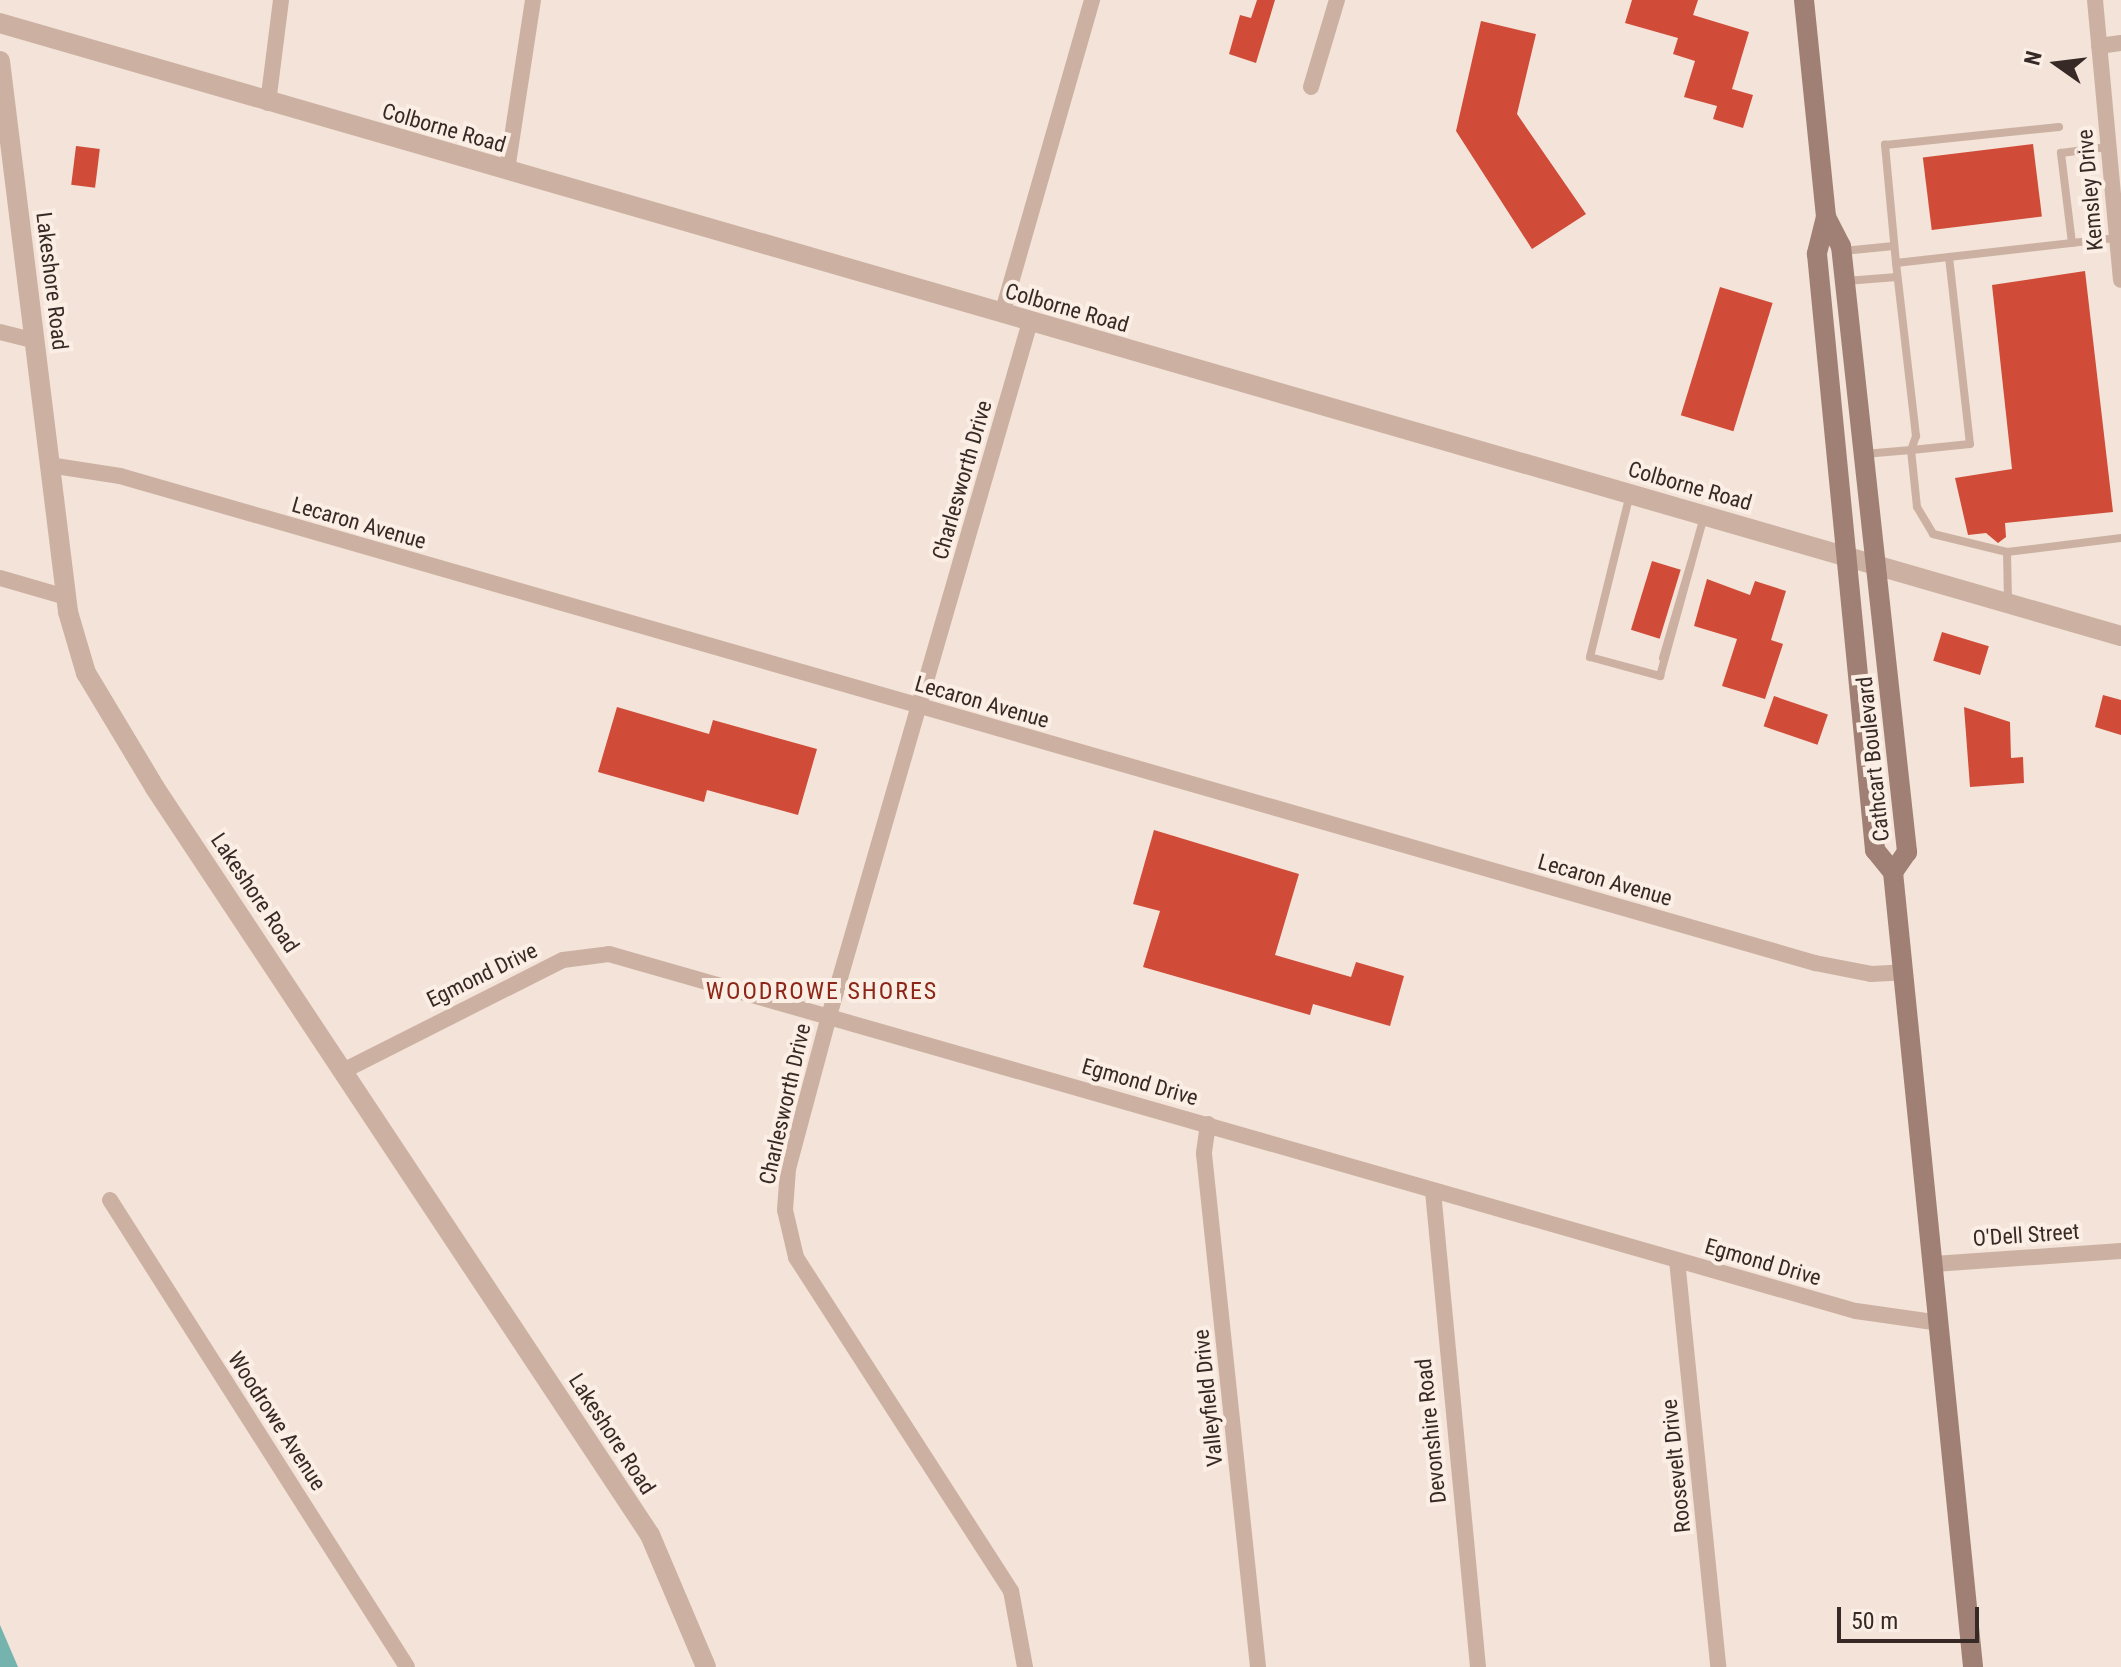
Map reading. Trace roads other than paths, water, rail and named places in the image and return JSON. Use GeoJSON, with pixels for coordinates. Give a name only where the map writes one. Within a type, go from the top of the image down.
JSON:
{"type":"FeatureCollection","features":[{"type":"Feature","properties":{"kind":"main road"},"geometry":{"type":"LineString","coordinates":[[1804,0],[1826,217]]}},
{"type":"Feature","properties":{"kind":"main road","name":"Cathcart Boulevard"},"geometry":{"type":"LineString","coordinates":[[1826,217],[1842,251],[1907,852],[1893,872],[1875,850],[1817,254],[1826,217]]}},
{"type":"Feature","properties":{"kind":"main road"},"geometry":{"type":"LineString","coordinates":[[1893,872],[1973,1667]]}},
{"type":"Feature","properties":{"kind":"street"},"geometry":{"type":"LineString","coordinates":[[268,103],[281,0]]}},
{"type":"Feature","properties":{"kind":"street"},"geometry":{"type":"LineString","coordinates":[[507,170],[533,0]]}},
{"type":"Feature","properties":{"kind":"street"},"geometry":{"type":"LineString","coordinates":[[1002,314],[1092,0]]}},
{"type":"Feature","properties":{"kind":"street"},"geometry":{"type":"LineString","coordinates":[[1311,87],[1337,0]]}},
{"type":"Feature","properties":{"kind":"street","name":"Kemsley Drive"},"geometry":{"type":"LineString","coordinates":[[2095,0],[2121,280]]}},
{"type":"Feature","properties":{"kind":"street","name":"Colborne Road"},"geometry":{"type":"LineString","coordinates":[[0,23],[268,103],[2121,636]]}},
{"type":"Feature","properties":{"kind":"street"},"geometry":{"type":"LineString","coordinates":[[2099,46],[2121,43]]}},
{"type":"Feature","properties":{"kind":"street","name":"Lakeshore Road"},"geometry":{"type":"LineString","coordinates":[[0,61],[66,597],[81,658],[103,704],[655,1544],[706,1667]]}},
{"type":"Feature","properties":{"kind":"street","name":"Charlesworth Drive"},"geometry":{"type":"LineString","coordinates":[[1025,1667],[1011,1591],[796,1257],[785,1210],[788,1169],[829,1016],[1030,322]]}},
{"type":"Feature","properties":{"kind":"street"},"geometry":{"type":"LineString","coordinates":[[0,332],[35,341]]}},
{"type":"Feature","properties":{"kind":"street","name":"Lecaron Avenue"},"geometry":{"type":"LineString","coordinates":[[49,465],[120,476],[1815,963],[1871,974],[1904,972]]}},
{"type":"Feature","properties":{"kind":"street"},"geometry":{"type":"LineString","coordinates":[[0,578],[66,597]]}},
{"type":"Feature","properties":{"kind":"street","name":"Egmond Drive"},"geometry":{"type":"LineString","coordinates":[[345,1070],[586,954],[631,958],[1856,1311],[1940,1323]]}},
{"type":"Feature","properties":{"kind":"street","name":"Valleyfield Drive"},"geometry":{"type":"LineString","coordinates":[[1208,1124],[1204,1154],[1258,1667]]}},
{"type":"Feature","properties":{"kind":"street","name":"Devonshire Road"},"geometry":{"type":"LineString","coordinates":[[1433,1191],[1478,1667]]}},
{"type":"Feature","properties":{"kind":"street","name":"Woodrowe Avenue"},"geometry":{"type":"LineString","coordinates":[[110,1200],[407,1667]]}},
{"type":"Feature","properties":{"kind":"street","name":"O'Dell Street"},"geometry":{"type":"LineString","coordinates":[[1934,1264],[2121,1251]]}},
{"type":"Feature","properties":{"kind":"street","name":"Roosevelt Drive"},"geometry":{"type":"LineString","coordinates":[[1677,1260],[1718,1667]]}},
{"type":"Feature","properties":{"kind":"lane"},"geometry":{"type":"LineString","coordinates":[[2059,127],[1885,145],[1916,436],[1911,450],[1922,524],[1933,534],[2007,552],[2121,538]]}},
{"type":"Feature","properties":{"kind":"lane"},"geometry":{"type":"LineString","coordinates":[[2072,243],[2061,153],[2108,147]]}},
{"type":"Feature","properties":{"kind":"lane"},"geometry":{"type":"LineString","coordinates":[[1896,263],[2117,238]]}},
{"type":"Feature","properties":{"kind":"lane"},"geometry":{"type":"LineString","coordinates":[[1842,251],[1894,246]]}},
{"type":"Feature","properties":{"kind":"lane"},"geometry":{"type":"LineString","coordinates":[[1864,454],[1970,444],[1949,257]]}},
{"type":"Feature","properties":{"kind":"lane"},"geometry":{"type":"LineString","coordinates":[[1845,281],[1897,277]]}},
{"type":"Feature","properties":{"kind":"lane"},"geometry":{"type":"LineString","coordinates":[[1630,494],[1590,657],[1660,676],[1704,515]]}},
{"type":"Feature","properties":{"kind":"lane"},"geometry":{"type":"LineString","coordinates":[[2007,552],[2008,602]]}},
{"type":"Feature","properties":{"kind":"water"},"geometry":{"type":"Polygon","coordinates":[[[0,1625],[18,1667],[0,1667],[0,1625]]]}},
{"type":"Feature","properties":{"kind":"district","name":"WOODROWE SHORES"},"geometry":{"type":"Point","coordinates":[822,992]}}]}
